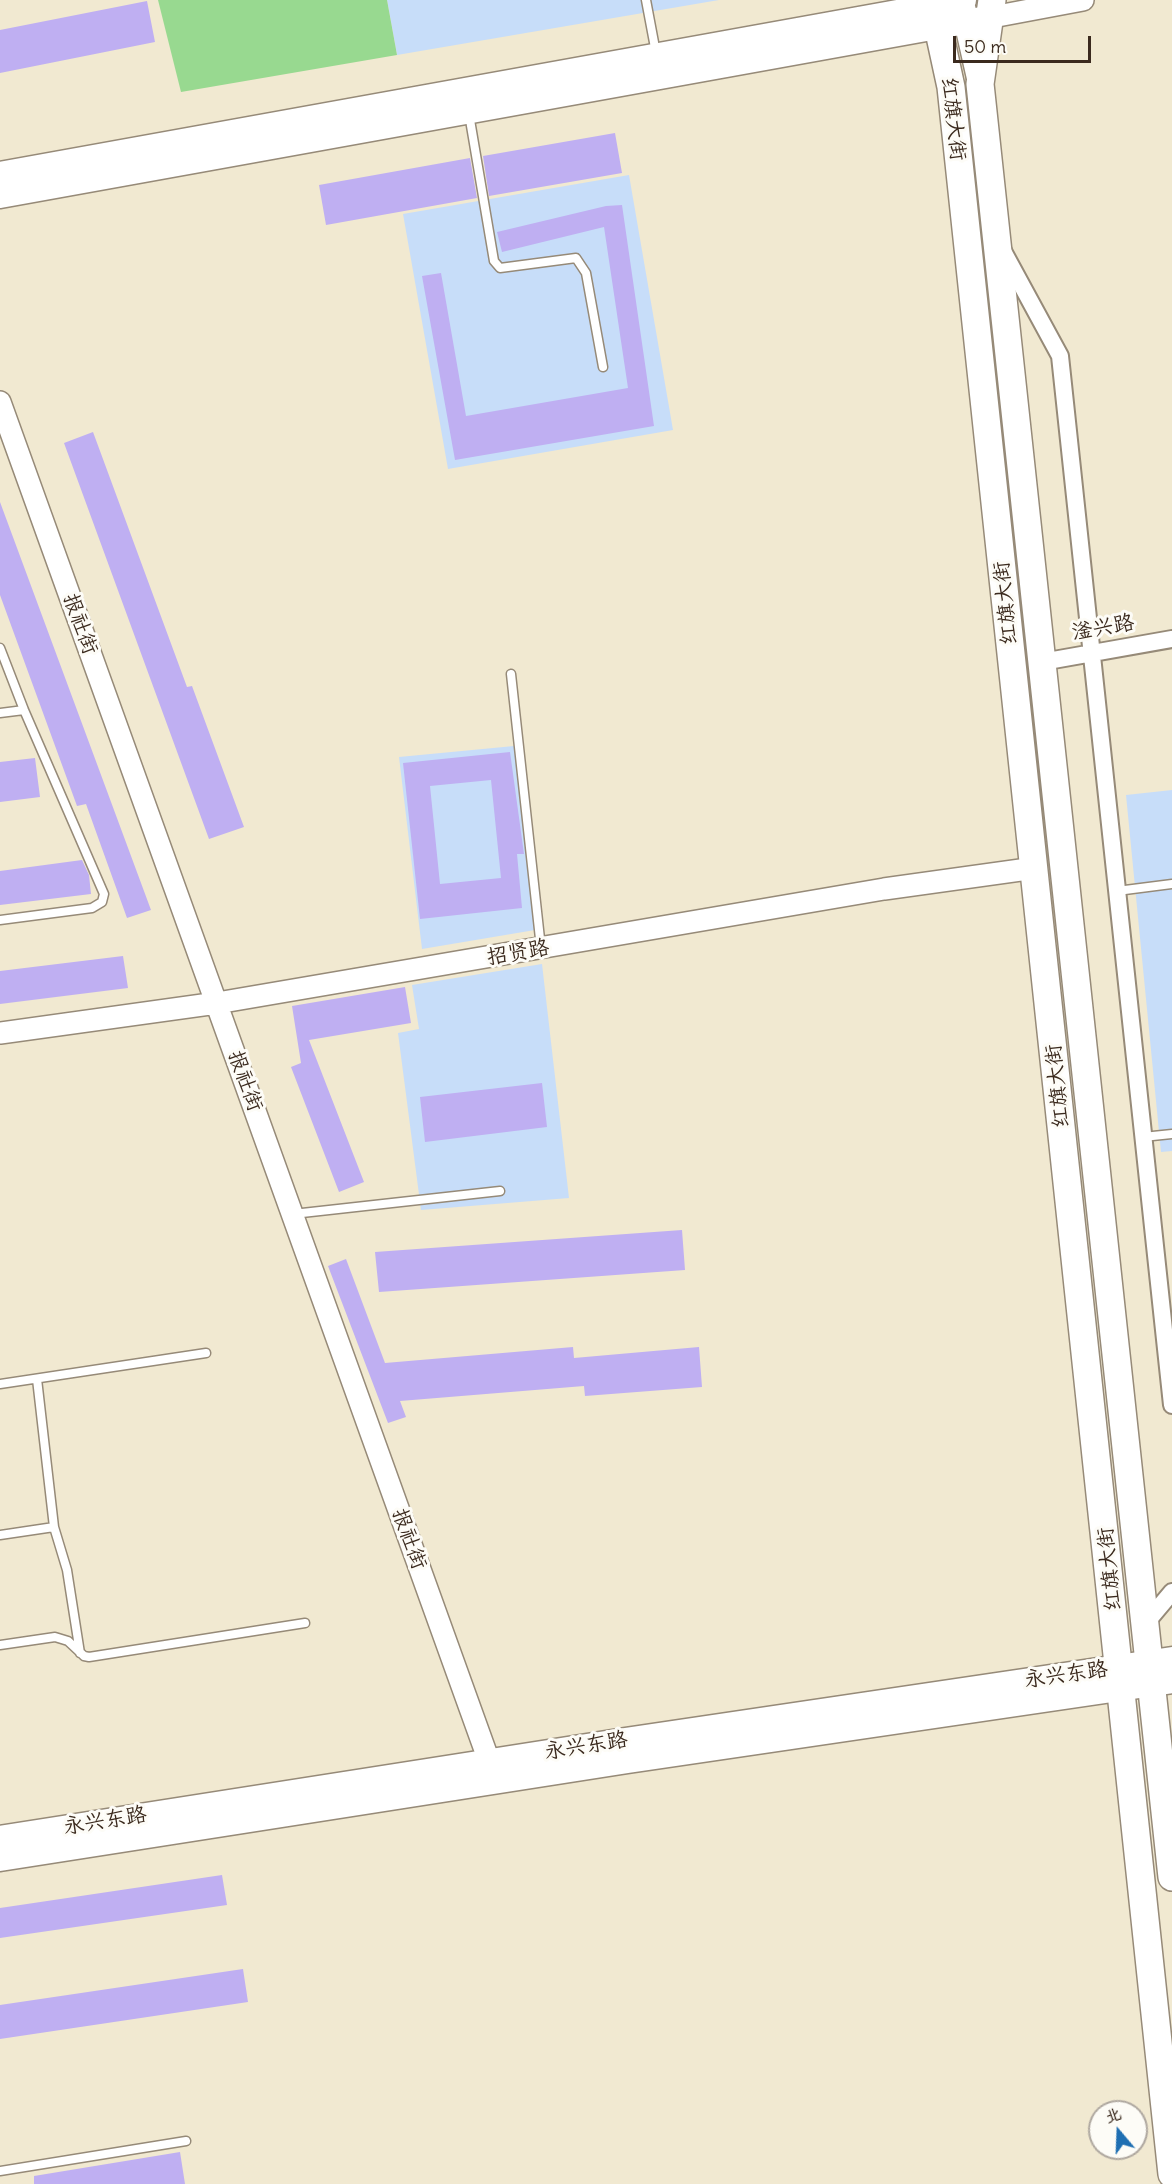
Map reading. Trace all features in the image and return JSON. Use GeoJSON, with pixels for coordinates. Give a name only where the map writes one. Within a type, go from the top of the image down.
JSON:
{"type":"FeatureCollection","features":[{"type":"Feature","properties":{"kind":"main road"},"geometry":{"type":"LineString","coordinates":[[0,174],[657,57],[958,7]]}},
{"type":"Feature","properties":{"kind":"main road"},"geometry":{"type":"LineString","coordinates":[[0,196],[469,113],[958,7]]}},
{"type":"Feature","properties":{"kind":"main road","name":"红旗大街"},"geometry":{"type":"LineString","coordinates":[[958,7],[980,84],[1145,1624],[1161,1671],[1172,1877]]}},
{"type":"Feature","properties":{"kind":"main road","name":"红旗大街"},"geometry":{"type":"LineString","coordinates":[[958,7],[951,87],[1172,2174]]}},
{"type":"Feature","properties":{"kind":"main road","name":"永兴东路"},"geometry":{"type":"LineString","coordinates":[[0,1838],[489,1761],[1161,1671]]}},
{"type":"Feature","properties":{"kind":"main road","name":"永兴东路"},"geometry":{"type":"LineString","coordinates":[[0,1859],[639,1759],[1121,1677]]}},
{"type":"Feature","properties":{"kind":"street"},"geometry":{"type":"LineString","coordinates":[[958,7],[1083,0]]}},
{"type":"Feature","properties":{"kind":"street"},"geometry":{"type":"LineString","coordinates":[[997,241],[1060,356],[1172,1405]]}},
{"type":"Feature","properties":{"kind":"street","name":"报社街"},"geometry":{"type":"LineString","coordinates":[[0,402],[489,1761]]}},
{"type":"Feature","properties":{"kind":"street","name":"滏兴路"},"geometry":{"type":"LineString","coordinates":[[1042,662],[1172,639]]}},
{"type":"Feature","properties":{"kind":"street","name":"招贤路"},"geometry":{"type":"LineString","coordinates":[[0,1033],[217,1003],[884,889],[1035,868]]}},
{"type":"Feature","properties":{"kind":"street"},"geometry":{"type":"LineString","coordinates":[[1145,1624],[1172,1592]]}},
{"type":"Feature","properties":{"kind":"lane"},"geometry":{"type":"LineString","coordinates":[[646,0],[657,57]]}},
{"type":"Feature","properties":{"kind":"lane"},"geometry":{"type":"LineString","coordinates":[[469,113],[494,261],[500,267],[576,258],[586,273],[603,367]]}},
{"type":"Feature","properties":{"kind":"lane"},"geometry":{"type":"LineString","coordinates":[[0,648],[24,710],[104,894],[102,902],[92,908],[0,920]]}},
{"type":"Feature","properties":{"kind":"lane"},"geometry":{"type":"LineString","coordinates":[[511,674],[541,949]]}},
{"type":"Feature","properties":{"kind":"lane"},"geometry":{"type":"LineString","coordinates":[[0,713],[24,710]]}},
{"type":"Feature","properties":{"kind":"lane"},"geometry":{"type":"LineString","coordinates":[[1117,891],[1172,884]]}},
{"type":"Feature","properties":{"kind":"lane"},"geometry":{"type":"LineString","coordinates":[[1143,1137],[1172,1134]]}},
{"type":"Feature","properties":{"kind":"lane"},"geometry":{"type":"LineString","coordinates":[[293,1215],[501,1191]]}},
{"type":"Feature","properties":{"kind":"lane"},"geometry":{"type":"LineString","coordinates":[[0,1384],[206,1353]]}},
{"type":"Feature","properties":{"kind":"lane"},"geometry":{"type":"LineString","coordinates":[[37,1378],[54,1527],[67,1570],[80,1653]]}},
{"type":"Feature","properties":{"kind":"lane"},"geometry":{"type":"LineString","coordinates":[[0,1535],[54,1527]]}},
{"type":"Feature","properties":{"kind":"lane"},"geometry":{"type":"LineString","coordinates":[[0,1645],[55,1637],[68,1641],[80,1653],[89,1657],[305,1623]]}},
{"type":"Feature","properties":{"kind":"lane"},"geometry":{"type":"LineString","coordinates":[[0,2171],[186,2141]]}},
{"type":"Feature","properties":{"kind":"shaded area"},"geometry":{"type":"Polygon","coordinates":[[[387,0],[719,0],[397,55],[387,0]]]}},
{"type":"Feature","properties":{"kind":"shaded area"},"geometry":{"type":"Polygon","coordinates":[[[629,175],[673,430],[448,469],[403,214],[629,175]]]}},
{"type":"Feature","properties":{"kind":"shaded area"},"geometry":{"type":"Polygon","coordinates":[[[514,746],[535,930],[422,949],[399,757],[514,746]]]}},
{"type":"Feature","properties":{"kind":"shaded area"},"geometry":{"type":"Polygon","coordinates":[[[1172,790],[1172,1151],[1161,1152],[1126,795],[1172,790]]]}},
{"type":"Feature","properties":{"kind":"shaded area"},"geometry":{"type":"Polygon","coordinates":[[[542,964],[569,1198],[421,1210],[398,1033],[419,1029],[412,985],[542,964]]]}},
{"type":"Feature","properties":{"kind":"green space"},"geometry":{"type":"Polygon","coordinates":[[[158,0],[387,0],[397,55],[181,92],[158,0]]]}},
{"type":"Feature","properties":{"kind":"building"},"geometry":{"type":"Polygon","coordinates":[[[147,1],[155,42],[0,73],[0,30],[147,1]]]}},
{"type":"Feature","properties":{"kind":"building"},"geometry":{"type":"Polygon","coordinates":[[[615,133],[622,173],[489,196],[483,156],[615,133]]]}},
{"type":"Feature","properties":{"kind":"building"},"geometry":{"type":"Polygon","coordinates":[[[470,158],[477,198],[326,225],[319,185],[470,158]]]}},
{"type":"Feature","properties":{"kind":"building"},"geometry":{"type":"Polygon","coordinates":[[[622,205],[654,426],[455,460],[422,276],[441,273],[466,416],[628,388],[604,227],[502,252],[497,232],[606,206],[622,205]]]}},
{"type":"Feature","properties":{"kind":"building"},"geometry":{"type":"Polygon","coordinates":[[[93,432],[187,687],[192,686],[244,827],[209,839],[64,443],[93,432]]]}},
{"type":"Feature","properties":{"kind":"building"},"geometry":{"type":"Polygon","coordinates":[[[0,502],[151,910],[127,918],[86,804],[77,806],[0,595],[0,502]]]}},
{"type":"Feature","properties":{"kind":"building"},"geometry":{"type":"Polygon","coordinates":[[[510,752],[524,854],[517,854],[522,908],[420,919],[403,763],[510,752]],[[491,780],[430,786],[440,884],[501,878],[491,780]]]}},
{"type":"Feature","properties":{"kind":"building"},"geometry":{"type":"Polygon","coordinates":[[[35,758],[40,797],[0,802],[0,762],[35,758]]]}},
{"type":"Feature","properties":{"kind":"building"},"geometry":{"type":"Polygon","coordinates":[[[82,860],[89,875],[91,894],[0,905],[0,871],[82,860]]]}},
{"type":"Feature","properties":{"kind":"building"},"geometry":{"type":"Polygon","coordinates":[[[123,956],[128,988],[0,1004],[0,971],[123,956]]]}},
{"type":"Feature","properties":{"kind":"building"},"geometry":{"type":"Polygon","coordinates":[[[405,987],[411,1023],[309,1040],[364,1182],[339,1192],[291,1067],[301,1063],[292,1006],[405,987]]]}},
{"type":"Feature","properties":{"kind":"building"},"geometry":{"type":"Polygon","coordinates":[[[542,1083],[547,1127],[425,1142],[420,1097],[542,1083]]]}},
{"type":"Feature","properties":{"kind":"building"},"geometry":{"type":"Polygon","coordinates":[[[682,1230],[685,1270],[379,1292],[375,1252],[682,1230]]]}},
{"type":"Feature","properties":{"kind":"building"},"geometry":{"type":"Polygon","coordinates":[[[346,1259],[385,1363],[573,1347],[574,1358],[699,1347],[702,1387],[585,1396],[584,1386],[400,1401],[406,1417],[388,1423],[328,1266],[346,1259]]]}},
{"type":"Feature","properties":{"kind":"building"},"geometry":{"type":"Polygon","coordinates":[[[222,1875],[227,1905],[0,1938],[0,1908],[222,1875]]]}},
{"type":"Feature","properties":{"kind":"building"},"geometry":{"type":"Polygon","coordinates":[[[243,1969],[248,2002],[0,2039],[0,2005],[243,1969]]]}},
{"type":"Feature","properties":{"kind":"building"},"geometry":{"type":"Polygon","coordinates":[[[180,2152],[185,2184],[34,2184],[34,2176],[180,2152]]]}}]}
